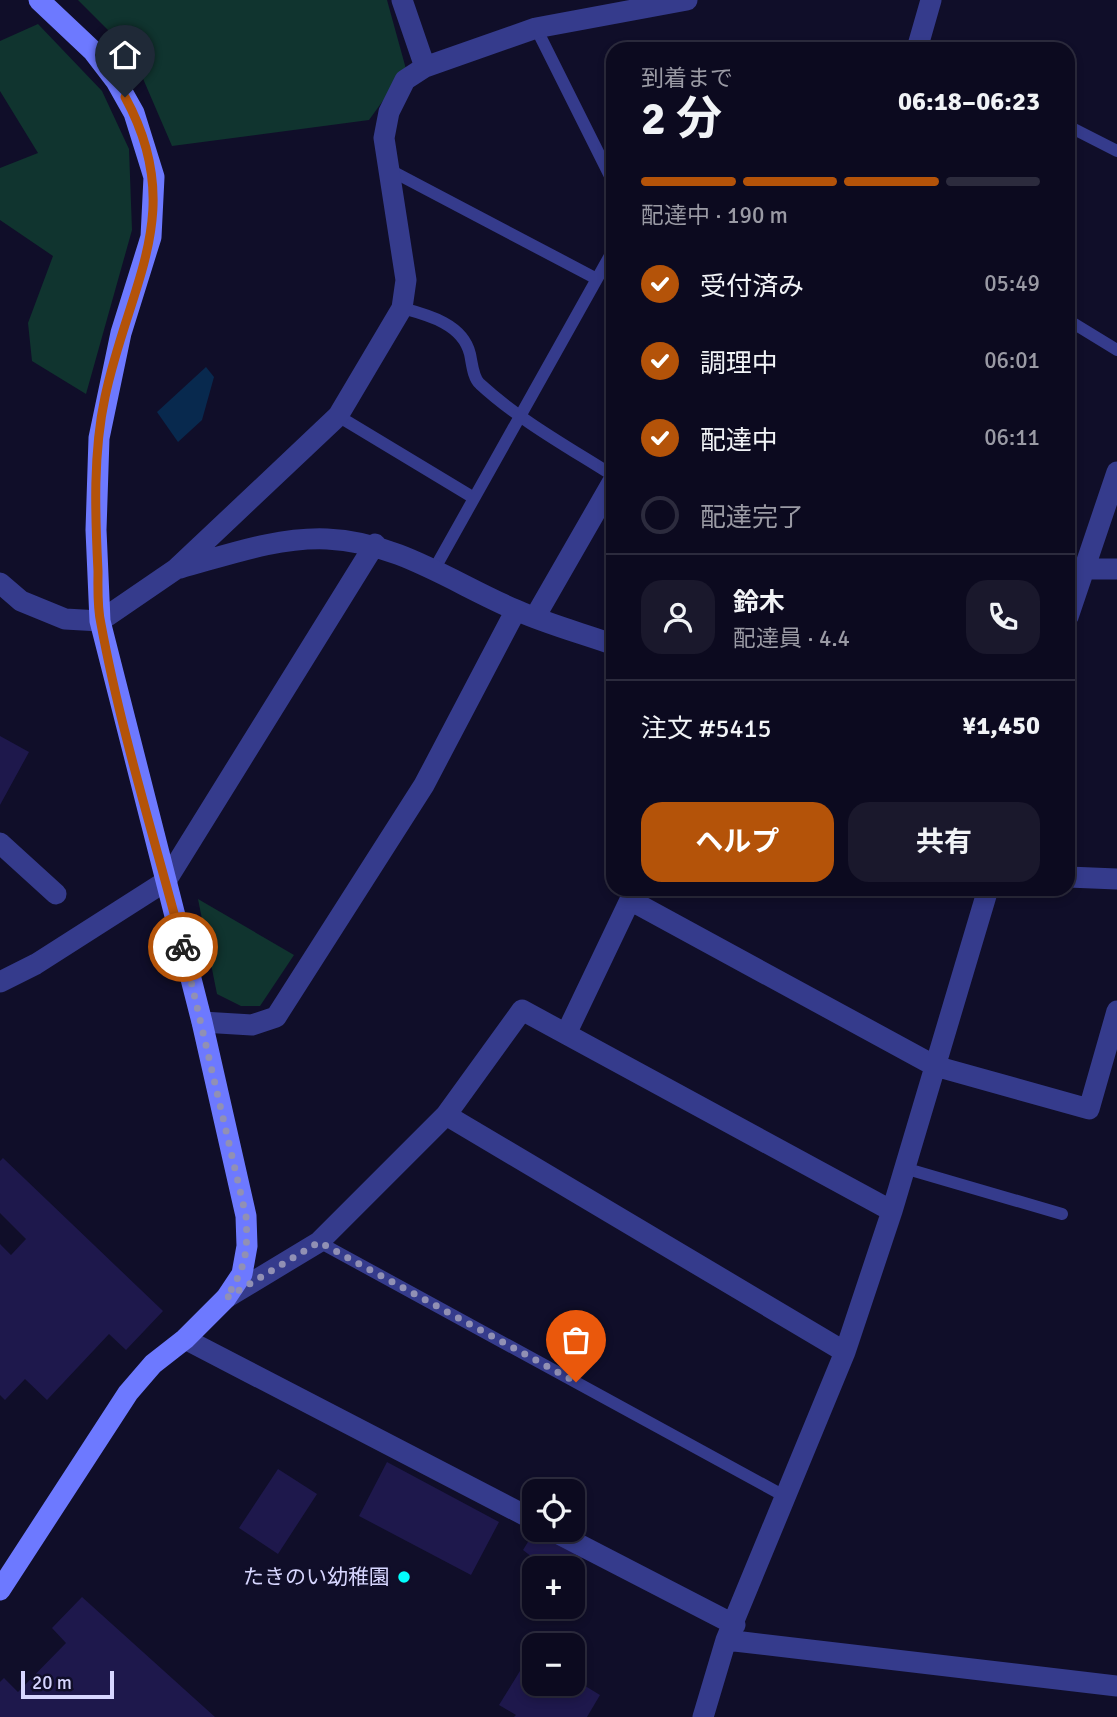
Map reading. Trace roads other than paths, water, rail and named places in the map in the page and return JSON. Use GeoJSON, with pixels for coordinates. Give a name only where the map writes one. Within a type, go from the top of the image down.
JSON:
{"type":"FeatureCollection","features":[{"type":"Feature","properties":{"kind":"street"},"geometry":{"type":"LineString","coordinates":[[0,1590],[128,1394],[153,1364],[185,1339],[226,1298],[242,1274],[247,1246],[246,1216],[202,1022],[100,621],[96,530],[99,438],[121,333],[151,237],[154,177],[134,113],[116,81],[93,51],[39,0]]}},
{"type":"Feature","properties":{"kind":"street"},"geometry":{"type":"LineString","coordinates":[[402,0],[425,67]]}},
{"type":"Feature","properties":{"kind":"street"},"geometry":{"type":"LineString","coordinates":[[0,583],[22,601],[65,619],[100,621],[176,569],[338,416],[402,308],[406,280],[384,138],[389,112],[405,80],[425,67],[536,28],[678,0]]}},
{"type":"Feature","properties":{"kind":"street"},"geometry":{"type":"LineString","coordinates":[[919,42],[931,0]]}},
{"type":"Feature","properties":{"kind":"street"},"geometry":{"type":"LineString","coordinates":[[1117,472],[1076,569],[1117,569]]}},
{"type":"Feature","properties":{"kind":"street"},"geometry":{"type":"LineString","coordinates":[[202,1022],[252,1025],[276,1017],[424,785],[525,613],[606,492]]}},
{"type":"Feature","properties":{"kind":"street"},"geometry":{"type":"LineString","coordinates":[[176,569],[265,544],[326,538],[374,544],[435,568],[525,613],[606,642]]}},
{"type":"Feature","properties":{"kind":"street"},"geometry":{"type":"LineString","coordinates":[[0,981],[36,964],[166,881],[374,544]]}},
{"type":"Feature","properties":{"kind":"street"},"geometry":{"type":"LineString","coordinates":[[0,843],[56,894]]}},
{"type":"Feature","properties":{"kind":"street"},"geometry":{"type":"LineString","coordinates":[[1075,877],[1117,879]]}},
{"type":"Feature","properties":{"kind":"street"},"geometry":{"type":"LineString","coordinates":[[703,1717],[731,1633],[845,1352],[892,1211],[986,896]]}},
{"type":"Feature","properties":{"kind":"street"},"geometry":{"type":"LineString","coordinates":[[566,1034],[630,900],[935,1066],[1089,1110],[1117,1011]]}},
{"type":"Feature","properties":{"kind":"street"},"geometry":{"type":"LineString","coordinates":[[226,1298],[319,1242],[446,1115],[522,1010],[892,1211]]}},
{"type":"Feature","properties":{"kind":"street"},"geometry":{"type":"LineString","coordinates":[[446,1115],[845,1352]]}},
{"type":"Feature","properties":{"kind":"street"},"geometry":{"type":"LineString","coordinates":[[185,1339],[522,1514]]}},
{"type":"Feature","properties":{"kind":"street"},"geometry":{"type":"LineString","coordinates":[[572,1542],[731,1633],[1117,1686]]}},
{"type":"Feature","properties":{"kind":"lane"},"geometry":{"type":"LineString","coordinates":[[536,28],[606,168]]}},
{"type":"Feature","properties":{"kind":"lane"},"geometry":{"type":"LineString","coordinates":[[1075,130],[1117,151]]}},
{"type":"Feature","properties":{"kind":"lane"},"geometry":{"type":"LineString","coordinates":[[388,169],[595,278]]}},
{"type":"Feature","properties":{"kind":"lane"},"geometry":{"type":"LineString","coordinates":[[435,568],[606,261]]}},
{"type":"Feature","properties":{"kind":"lane"},"geometry":{"type":"LineString","coordinates":[[402,308],[435,317],[452,328],[469,348],[476,381],[520,416],[606,471]]}},
{"type":"Feature","properties":{"kind":"lane"},"geometry":{"type":"LineString","coordinates":[[1075,324],[1117,350]]}},
{"type":"Feature","properties":{"kind":"lane"},"geometry":{"type":"LineString","coordinates":[[338,416],[474,498]]}},
{"type":"Feature","properties":{"kind":"lane"},"geometry":{"type":"LineString","coordinates":[[904,1168],[1062,1214]]}},
{"type":"Feature","properties":{"kind":"lane"},"geometry":{"type":"LineString","coordinates":[[319,1242],[786,1497]]}},
{"type":"Feature","properties":{"kind":"water"},"geometry":{"type":"Polygon","coordinates":[[[206,367],[214,377],[202,420],[178,442],[157,412],[206,367]]]}},
{"type":"Feature","properties":{"kind":"place","name":"たきのい幼稚園"},"geometry":{"type":"Point","coordinates":[404,1577]}}]}
